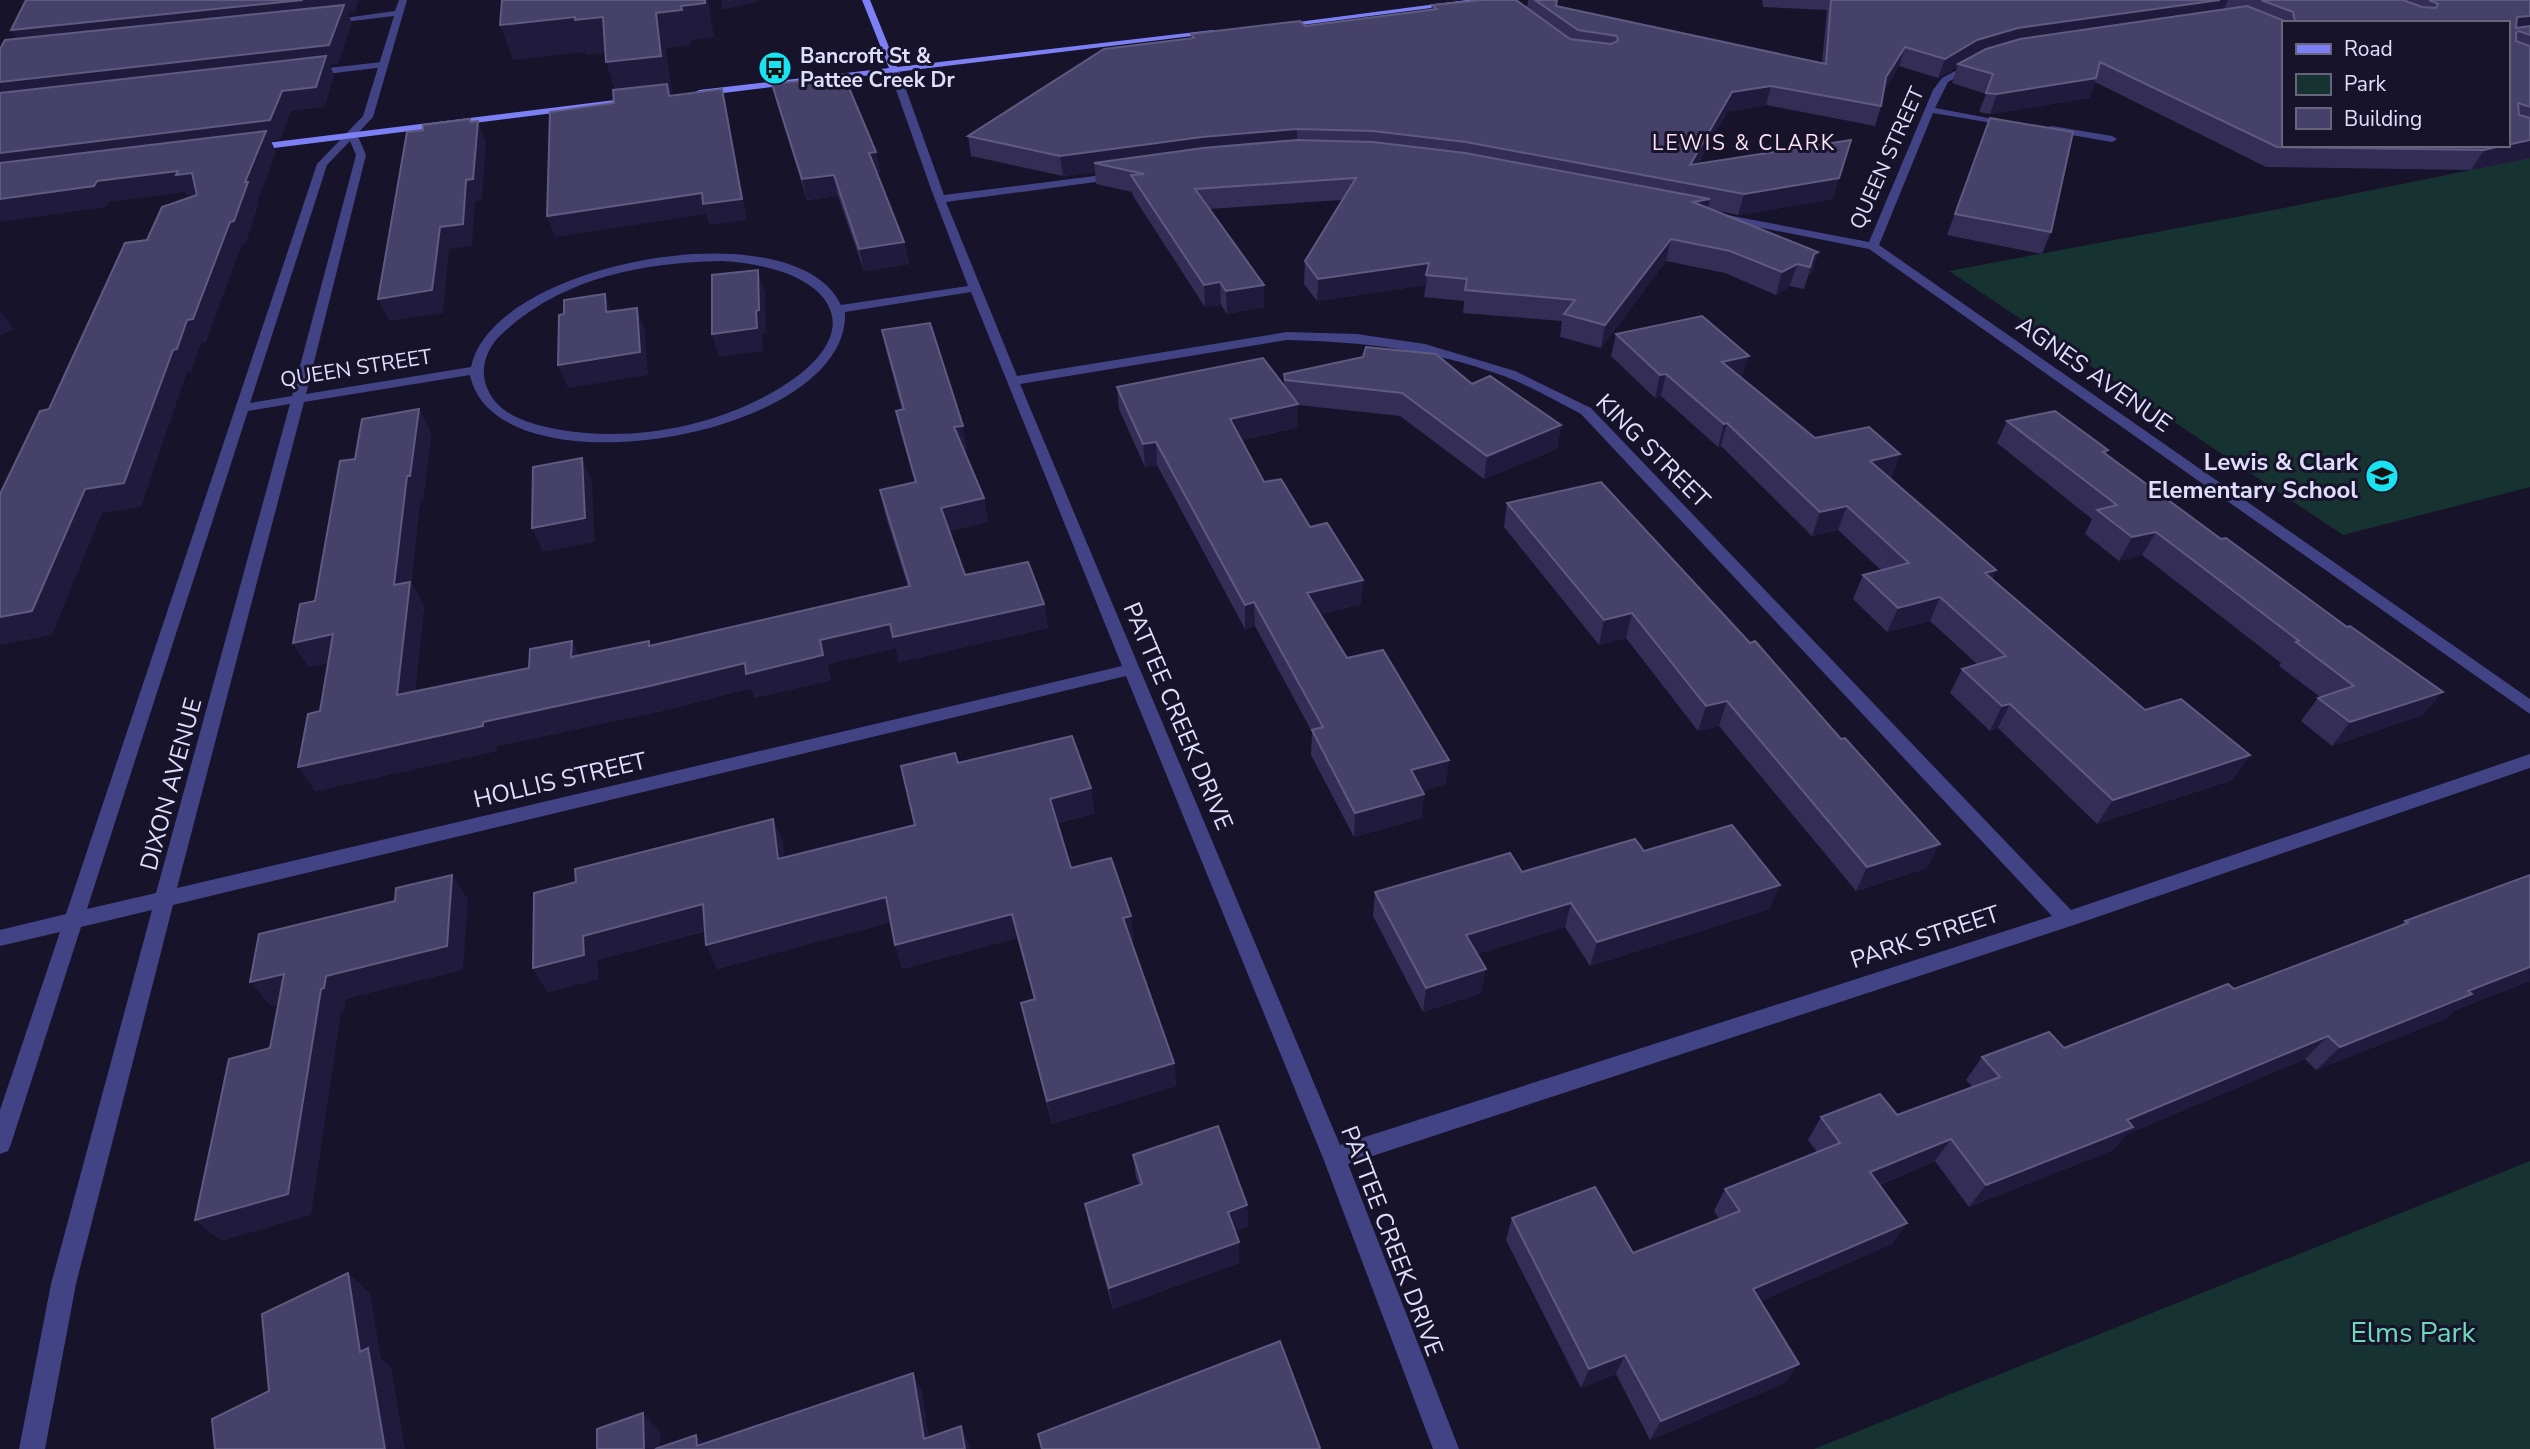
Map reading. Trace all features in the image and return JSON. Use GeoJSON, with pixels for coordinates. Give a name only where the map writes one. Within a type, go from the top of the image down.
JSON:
{"type":"FeatureCollection","features":[{"type":"Feature","properties":{"kind":"street","name":"DIXON AVENUE"},"geometry":{"type":"LineString","coordinates":[[0,1144],[322,164],[368,117],[403,0]]}},
{"type":"Feature","properties":{"kind":"street","name":"PATTEE CREEK DRIVE"},"geometry":{"type":"LineString","coordinates":[[866,0],[1012,381],[1334,1158],[1446,1449]]}},
{"type":"Feature","properties":{"kind":"street"},"geometry":{"type":"LineString","coordinates":[[1269,26],[1488,0]]}},
{"type":"Feature","properties":{"kind":"street"},"geometry":{"type":"LineString","coordinates":[[314,22],[400,13]]}},
{"type":"Feature","properties":{"kind":"street"},"geometry":{"type":"LineString","coordinates":[[692,94],[1228,31]]}},
{"type":"Feature","properties":{"kind":"street","name":"QUEEN STREET"},"geometry":{"type":"LineString","coordinates":[[1704,214],[1873,246],[1945,80],[1975,63],[1987,60]]}},
{"type":"Feature","properties":{"kind":"street"},"geometry":{"type":"LineString","coordinates":[[299,74],[382,65]]}},
{"type":"Feature","properties":{"kind":"street"},"geometry":{"type":"LineString","coordinates":[[240,150],[623,102]]}},
{"type":"Feature","properties":{"kind":"street"},"geometry":{"type":"LineString","coordinates":[[1931,110],[2019,124]]}},
{"type":"Feature","properties":{"kind":"street"},"geometry":{"type":"LineString","coordinates":[[2046,128],[2112,139]]}},
{"type":"Feature","properties":{"kind":"street","name":"DIXON AVENUE"},"geometry":{"type":"LineString","coordinates":[[32,1449],[52,1333],[300,398],[361,155],[352,135]]}},
{"type":"Feature","properties":{"kind":"street"},"geometry":{"type":"LineString","coordinates":[[941,199],[1131,174]]}},
{"type":"Feature","properties":{"kind":"street","name":"AGNES AVENUE"},"geometry":{"type":"LineString","coordinates":[[1873,246],[2530,708]]}},
{"type":"Feature","properties":{"kind":"street"},"geometry":{"type":"LineString","coordinates":[[721,258],[772,264],[815,281],[830,295],[839,309],[841,323],[834,346],[814,369],[794,385],[741,412],[665,432],[593,437],[534,428],[505,416],[492,407],[478,388],[476,370],[480,355],[489,339],[533,303],[587,279],[645,264],[721,258]]}},
{"type":"Feature","properties":{"kind":"street"},"geometry":{"type":"LineString","coordinates":[[839,309],[975,288]]}},
{"type":"Feature","properties":{"kind":"street","name":"KING STREET"},"geometry":{"type":"LineString","coordinates":[[1012,381],[1287,336],[1357,338],[1425,348],[1510,374],[1586,411],[2067,919]]}},
{"type":"Feature","properties":{"kind":"street","name":"QUEEN STREET"},"geometry":{"type":"LineString","coordinates":[[242,408],[476,370]]}},
{"type":"Feature","properties":{"kind":"street","name":"HOLLIS STREET"},"geometry":{"type":"LineString","coordinates":[[0,937],[1132,670]]}},
{"type":"Feature","properties":{"kind":"street","name":"PARK STREET"},"geometry":{"type":"LineString","coordinates":[[1334,1158],[2067,919],[2530,761]]}},
{"type":"Feature","properties":{"kind":"green space","name":"Lewis & Clark Elementary School"},"geometry":{"type":"Polygon","coordinates":[[[2530,158],[2530,487],[2343,535],[1949,271],[2284,208],[2530,158]]]}},
{"type":"Feature","properties":{"kind":"green space","name":"Elms Park"},"geometry":{"type":"Polygon","coordinates":[[[2530,1161],[2530,1449],[1814,1449],[2530,1161]]]}},
{"type":"Feature","properties":{"kind":"building"},"geometry":{"type":"Polygon","coordinates":[[[26,0],[303,0],[11,30],[26,0]]]}},
{"type":"Feature","properties":{"kind":"building"},"geometry":{"type":"Polygon","coordinates":[[[502,0],[705,0],[705,3],[681,6],[682,10],[656,13],[661,56],[606,62],[603,17],[575,20],[575,17],[500,25],[502,0]]]}},
{"type":"Feature","properties":{"kind":"building"},"geometry":{"type":"Polygon","coordinates":[[[1516,0],[1570,39],[1611,44],[1618,41],[1617,36],[1578,30],[1535,0],[1557,0],[1556,6],[1826,64],[1831,0],[2220,0],[2018,28],[1977,40],[1945,59],[1905,47],[1886,77],[1881,106],[1771,86],[1732,92],[1690,165],[1851,140],[1839,178],[1744,194],[1466,142],[1373,131],[1297,129],[1202,137],[1060,156],[968,136],[1104,49],[1194,38],[1191,34],[1300,21],[1305,26],[1437,9],[1432,5],[1516,0]]]}},
{"type":"Feature","properties":{"kind":"building"},"geometry":{"type":"Polygon","coordinates":[[[2261,0],[2403,0],[2422,7],[2436,8],[2438,4],[2429,0],[2530,0],[2530,16],[2517,17],[2516,28],[2530,26],[2530,35],[2519,31],[2516,33],[2516,41],[2530,46],[2530,107],[2518,103],[2519,115],[2530,118],[2530,140],[2509,145],[2509,21],[2295,21],[2293,12],[2261,0]]]}},
{"type":"Feature","properties":{"kind":"building"},"geometry":{"type":"Polygon","coordinates":[[[344,5],[329,45],[0,82],[0,49],[5,40],[344,5]]]}},
{"type":"Feature","properties":{"kind":"building"},"geometry":{"type":"Polygon","coordinates":[[[2247,6],[2285,21],[2282,21],[2282,147],[2497,147],[2484,150],[2277,147],[2100,62],[2096,78],[1997,94],[1986,93],[1993,74],[1958,64],[1986,49],[2020,39],[2247,6]]]}},
{"type":"Feature","properties":{"kind":"building"},"geometry":{"type":"Polygon","coordinates":[[[326,56],[316,87],[282,91],[270,120],[0,153],[0,93],[326,56]]]}},
{"type":"Feature","properties":{"kind":"building"},"geometry":{"type":"Polygon","coordinates":[[[844,76],[876,152],[869,153],[904,242],[859,249],[834,175],[802,179],[772,84],[844,76]]]}},
{"type":"Feature","properties":{"kind":"building"},"geometry":{"type":"Polygon","coordinates":[[[667,84],[669,96],[722,89],[742,199],[703,204],[702,193],[547,216],[550,112],[614,103],[613,90],[667,84]]]}},
{"type":"Feature","properties":{"kind":"building"},"geometry":{"type":"Polygon","coordinates":[[[1990,118],[2073,132],[2051,232],[1955,214],[1990,118]]]}},
{"type":"Feature","properties":{"kind":"building"},"geometry":{"type":"Polygon","coordinates":[[[470,119],[470,122],[478,121],[473,179],[466,180],[463,224],[440,227],[432,290],[378,299],[407,132],[423,130],[423,125],[470,119]]]}},
{"type":"Feature","properties":{"kind":"building"},"geometry":{"type":"Polygon","coordinates":[[[266,131],[245,182],[248,182],[234,221],[230,222],[193,319],[187,320],[177,349],[173,350],[124,483],[85,489],[32,611],[0,617],[0,494],[40,411],[49,409],[125,243],[147,240],[162,207],[197,195],[192,173],[176,175],[178,171],[97,181],[94,186],[0,199],[0,163],[266,131]]]}},
{"type":"Feature","properties":{"kind":"building"},"geometry":{"type":"Polygon","coordinates":[[[1297,140],[1373,142],[1465,153],[1710,199],[1693,202],[1818,252],[1814,254],[1810,267],[1797,264],[1782,272],[1730,251],[1671,239],[1605,325],[1564,314],[1575,300],[1465,290],[1467,279],[1426,275],[1429,263],[1318,279],[1305,261],[1356,178],[1195,189],[1264,285],[1226,291],[1220,282],[1204,285],[1131,175],[1144,174],[1094,163],[1203,148],[1297,140]]]}},
{"type":"Feature","properties":{"kind":"building"},"geometry":{"type":"Polygon","coordinates":[[[758,270],[757,328],[712,334],[712,275],[758,270]]]}},
{"type":"Feature","properties":{"kind":"building"},"geometry":{"type":"Polygon","coordinates":[[[605,294],[606,312],[637,308],[640,352],[558,365],[559,315],[564,314],[564,300],[605,294]]]}},
{"type":"Feature","properties":{"kind":"building"},"geometry":{"type":"Polygon","coordinates":[[[1702,316],[1749,356],[1722,362],[1815,438],[1869,427],[1900,454],[1870,461],[1996,570],[1985,573],[2145,710],[2181,699],[2250,755],[2113,800],[2010,704],[2002,706],[1962,669],[2006,656],[1940,597],[1898,608],[1863,575],[1909,563],[1847,506],[1820,512],[1727,423],[1724,424],[1666,374],[1660,375],[1616,334],[1702,316]]]}},
{"type":"Feature","properties":{"kind":"building"},"geometry":{"type":"Polygon","coordinates":[[[930,323],[963,426],[954,427],[984,498],[941,508],[965,575],[1028,562],[1044,604],[893,637],[890,624],[820,640],[823,655],[746,674],[745,663],[298,767],[308,714],[320,711],[333,634],[293,643],[300,604],[315,601],[340,461],[355,459],[362,419],[419,409],[410,476],[407,476],[394,585],[410,582],[397,695],[529,668],[530,649],[572,641],[571,657],[649,641],[649,646],[910,586],[880,490],[916,482],[896,411],[904,409],[882,330],[930,323]]]}},
{"type":"Feature","properties":{"kind":"building"},"geometry":{"type":"Polygon","coordinates":[[[1366,347],[1436,354],[1472,384],[1490,376],[1561,425],[1487,456],[1402,393],[1285,380],[1284,374],[1363,357],[1366,347]]]}},
{"type":"Feature","properties":{"kind":"building"},"geometry":{"type":"Polygon","coordinates":[[[1263,358],[1298,404],[1230,419],[1264,482],[1281,479],[1310,527],[1327,523],[1363,580],[1307,593],[1347,658],[1383,650],[1449,760],[1411,770],[1424,794],[1355,813],[1312,730],[1323,727],[1254,602],[1245,605],[1156,442],[1143,444],[1117,387],[1263,358]]]}},
{"type":"Feature","properties":{"kind":"building"},"geometry":{"type":"Polygon","coordinates":[[[2055,411],[2108,450],[2103,452],[2221,539],[2226,538],[2347,627],[2350,626],[2443,692],[2350,722],[2318,698],[2354,686],[2156,532],[2132,537],[2097,510],[2117,505],[2007,421],[2055,411]]]}},
{"type":"Feature","properties":{"kind":"building"},"geometry":{"type":"Polygon","coordinates":[[[582,458],[585,518],[532,528],[533,467],[582,458]]]}},
{"type":"Feature","properties":{"kind":"building"},"geometry":{"type":"Polygon","coordinates":[[[1601,482],[1750,643],[1755,641],[1841,739],[1845,738],[1940,844],[1867,867],[1727,701],[1706,706],[1632,613],[1604,620],[1507,503],[1601,482]]]}},
{"type":"Feature","properties":{"kind":"building"},"geometry":{"type":"Polygon","coordinates":[[[1072,736],[1091,788],[1050,799],[1071,868],[1111,858],[1131,916],[1123,918],[1174,1063],[1047,1101],[1021,1003],[1035,999],[1012,914],[895,945],[886,897],[706,945],[703,904],[583,936],[584,955],[533,968],[534,893],[576,882],[575,869],[773,819],[778,859],[915,825],[901,766],[955,753],[958,763],[1072,736]]]}},
{"type":"Feature","properties":{"kind":"building"},"geometry":{"type":"Polygon","coordinates":[[[1732,825],[1780,885],[1597,942],[1571,903],[1466,935],[1486,969],[1426,988],[1375,892],[1510,853],[1522,872],[1635,839],[1644,851],[1732,825]]]}},
{"type":"Feature","properties":{"kind":"building"},"geometry":{"type":"Polygon","coordinates":[[[452,875],[447,946],[326,976],[324,988],[321,989],[288,1194],[195,1220],[229,1059],[270,1048],[284,974],[250,982],[259,934],[395,901],[396,888],[452,875]]]}},
{"type":"Feature","properties":{"kind":"building"},"geometry":{"type":"Polygon","coordinates":[[[2530,875],[2530,967],[2468,991],[2472,994],[2340,1047],[2328,1036],[2127,1120],[2133,1127],[1986,1185],[1951,1139],[1870,1172],[1907,1223],[1753,1289],[1799,1364],[1661,1421],[1625,1355],[1589,1369],[1512,1218],[1595,1187],[1633,1253],[1740,1211],[1725,1189],[1840,1143],[1821,1117],[1880,1094],[1897,1115],[2000,1077],[1982,1057],[2049,1032],[2064,1048],[2228,984],[2234,989],[2530,875]]]}},
{"type":"Feature","properties":{"kind":"building"},"geometry":{"type":"Polygon","coordinates":[[[1218,1126],[1247,1205],[1228,1212],[1239,1242],[1109,1288],[1085,1204],[1142,1184],[1133,1155],[1218,1126]]]}},
{"type":"Feature","properties":{"kind":"building"},"geometry":{"type":"Polygon","coordinates":[[[348,1273],[360,1352],[368,1348],[385,1449],[215,1449],[212,1419],[269,1391],[262,1314],[348,1273]]]}},
{"type":"Feature","properties":{"kind":"building"},"geometry":{"type":"Polygon","coordinates":[[[1280,1341],[1320,1448],[1042,1449],[1038,1434],[1280,1341]]]}},
{"type":"Feature","properties":{"kind":"building"},"geometry":{"type":"Polygon","coordinates":[[[913,1373],[924,1439],[961,1426],[965,1449],[655,1449],[696,1435],[697,1446],[913,1373]]]}},
{"type":"Feature","properties":{"kind":"building"},"geometry":{"type":"Polygon","coordinates":[[[643,1413],[644,1449],[597,1449],[597,1429],[643,1413]]]}},
{"type":"Feature","properties":{"kind":"place","name":"Bancroft St & Pattee Creek Dr"},"geometry":{"type":"Point","coordinates":[775,68]}},
{"type":"Feature","properties":{"kind":"place","name":"Lewis & Clark Elementary School"},"geometry":{"type":"Point","coordinates":[2382,476]}},
{"type":"Feature","properties":{"kind":"district","name":"LEWIS & CLARK"},"geometry":{"type":"Point","coordinates":[1744,143]}}]}
